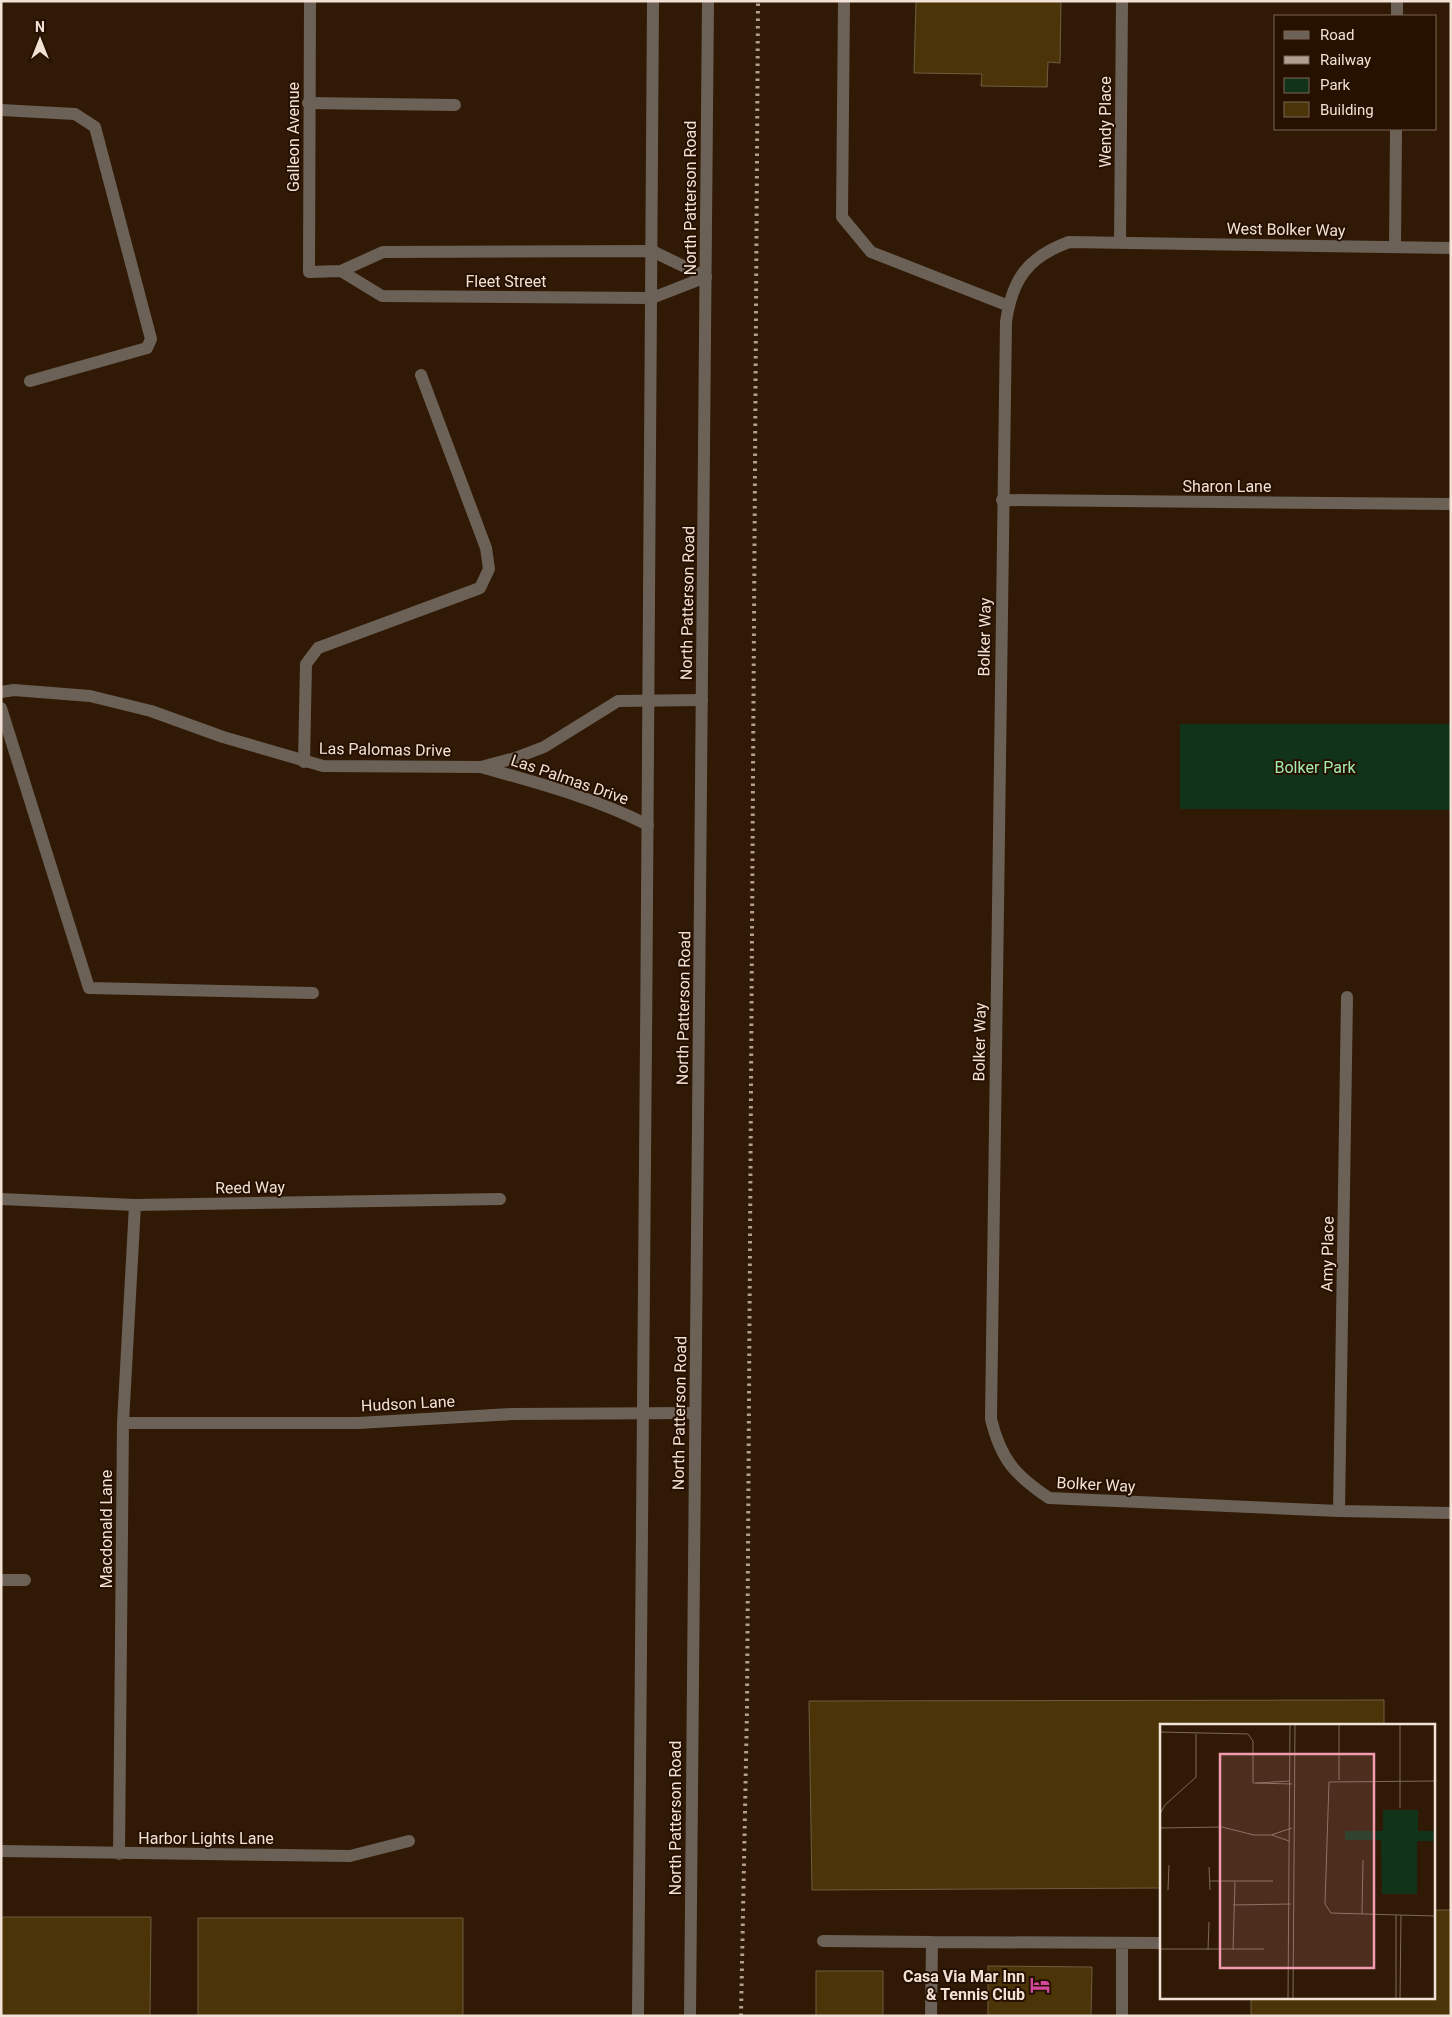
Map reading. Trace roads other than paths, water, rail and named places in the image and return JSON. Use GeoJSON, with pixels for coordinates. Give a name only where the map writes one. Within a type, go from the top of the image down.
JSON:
{"type":"FeatureCollection","features":[{"type":"Feature","properties":{"kind":"street","name":"Galleon Avenue"},"geometry":{"type":"LineString","coordinates":[[310,1],[308,103],[309,272],[341,271]]}},
{"type":"Feature","properties":{"kind":"street"},"geometry":{"type":"LineString","coordinates":[[638,2016],[653,1]]}},
{"type":"Feature","properties":{"kind":"street","name":"North Patterson Road"},"geometry":{"type":"LineString","coordinates":[[690,2016],[708,1]]}},
{"type":"Feature","properties":{"kind":"street"},"geometry":{"type":"LineString","coordinates":[[844,1],[842,217],[871,252],[1009,306]]}},
{"type":"Feature","properties":{"kind":"street","name":"Wendy Place"},"geometry":{"type":"LineString","coordinates":[[1120,242],[1122,1]]}},
{"type":"Feature","properties":{"kind":"street"},"geometry":{"type":"LineString","coordinates":[[1397,1],[1397,15]]}},
{"type":"Feature","properties":{"kind":"street"},"geometry":{"type":"LineString","coordinates":[[308,103],[455,105]]}},
{"type":"Feature","properties":{"kind":"street"},"geometry":{"type":"LineString","coordinates":[[1,110],[75,114],[95,128],[150,339],[147,348],[30,381]]}},
{"type":"Feature","properties":{"kind":"street"},"geometry":{"type":"LineString","coordinates":[[1395,247],[1396,130]]}},
{"type":"Feature","properties":{"kind":"street","name":"Bolker Way"},"geometry":{"type":"LineString","coordinates":[[1120,242],[1069,242],[1054,247],[1028,265],[1020,278],[1009,306],[1006,322],[1002,500],[991,1419],[995,1437],[1010,1466],[1024,1482],[1049,1498],[1339,1511],[1451,1513]]}},
{"type":"Feature","properties":{"kind":"street","name":"West Bolker Way"},"geometry":{"type":"LineString","coordinates":[[1120,242],[1451,248]]}},
{"type":"Feature","properties":{"kind":"street"},"geometry":{"type":"LineString","coordinates":[[341,271],[383,252],[652,251],[706,276]]}},
{"type":"Feature","properties":{"kind":"street","name":"Fleet Street"},"geometry":{"type":"LineString","coordinates":[[341,271],[382,296],[652,298],[706,276]]}},
{"type":"Feature","properties":{"kind":"street"},"geometry":{"type":"LineString","coordinates":[[304,762],[306,664],[318,648],[480,588],[489,569],[486,548],[421,375]]}},
{"type":"Feature","properties":{"kind":"street","name":"Sharon Lane"},"geometry":{"type":"LineString","coordinates":[[1002,500],[1451,504]]}},
{"type":"Feature","properties":{"kind":"street","name":"Las Palomas Drive"},"geometry":{"type":"LineString","coordinates":[[1,692],[14,690],[90,696],[151,711],[223,737],[323,766],[480,767],[515,758],[544,747],[618,701],[702,700]]}},
{"type":"Feature","properties":{"kind":"street"},"geometry":{"type":"LineString","coordinates":[[1,708],[89,988],[313,993]]}},
{"type":"Feature","properties":{"kind":"street","name":"Las Palmas Drive"},"geometry":{"type":"LineString","coordinates":[[480,767],[561,789],[629,815],[648,825]]}},
{"type":"Feature","properties":{"kind":"street","name":"Amy Place"},"geometry":{"type":"LineString","coordinates":[[1339,1511],[1347,997]]}},
{"type":"Feature","properties":{"kind":"street","name":"Reed Way"},"geometry":{"type":"LineString","coordinates":[[1,1199],[135,1205],[500,1199]]}},
{"type":"Feature","properties":{"kind":"street","name":"Macdonald Lane"},"geometry":{"type":"LineString","coordinates":[[119,1854],[123,1423],[135,1205]]}},
{"type":"Feature","properties":{"kind":"street","name":"Hudson Lane"},"geometry":{"type":"LineString","coordinates":[[123,1423],[358,1423],[512,1414],[695,1413]]}},
{"type":"Feature","properties":{"kind":"street"},"geometry":{"type":"LineString","coordinates":[[1,1580],[25,1580]]}},
{"type":"Feature","properties":{"kind":"street","name":"Harbor Lights Lane"},"geometry":{"type":"LineString","coordinates":[[1,1851],[350,1856],[409,1841]]}},
{"type":"Feature","properties":{"kind":"street"},"geometry":{"type":"LineString","coordinates":[[822,1941],[1160,1942]]}},
{"type":"Feature","properties":{"kind":"street"},"geometry":{"type":"LineString","coordinates":[[931,2016],[932,1942]]}},
{"type":"Feature","properties":{"kind":"street"},"geometry":{"type":"LineString","coordinates":[[1122,1942],[1122,2016]]}},
{"type":"Feature","properties":{"kind":"railway"},"geometry":{"type":"LineString","coordinates":[[741,2016],[747,1709],[758,1]]}},
{"type":"Feature","properties":{"kind":"place","name":"Casa Via Mar Inn & Tennis Club"},"geometry":{"type":"Point","coordinates":[1040,1985]}},
{"type":"Feature","properties":{"kind":"park label","name":"Bolker Park"},"geometry":{"type":"Point","coordinates":[1315,767]}}]}
